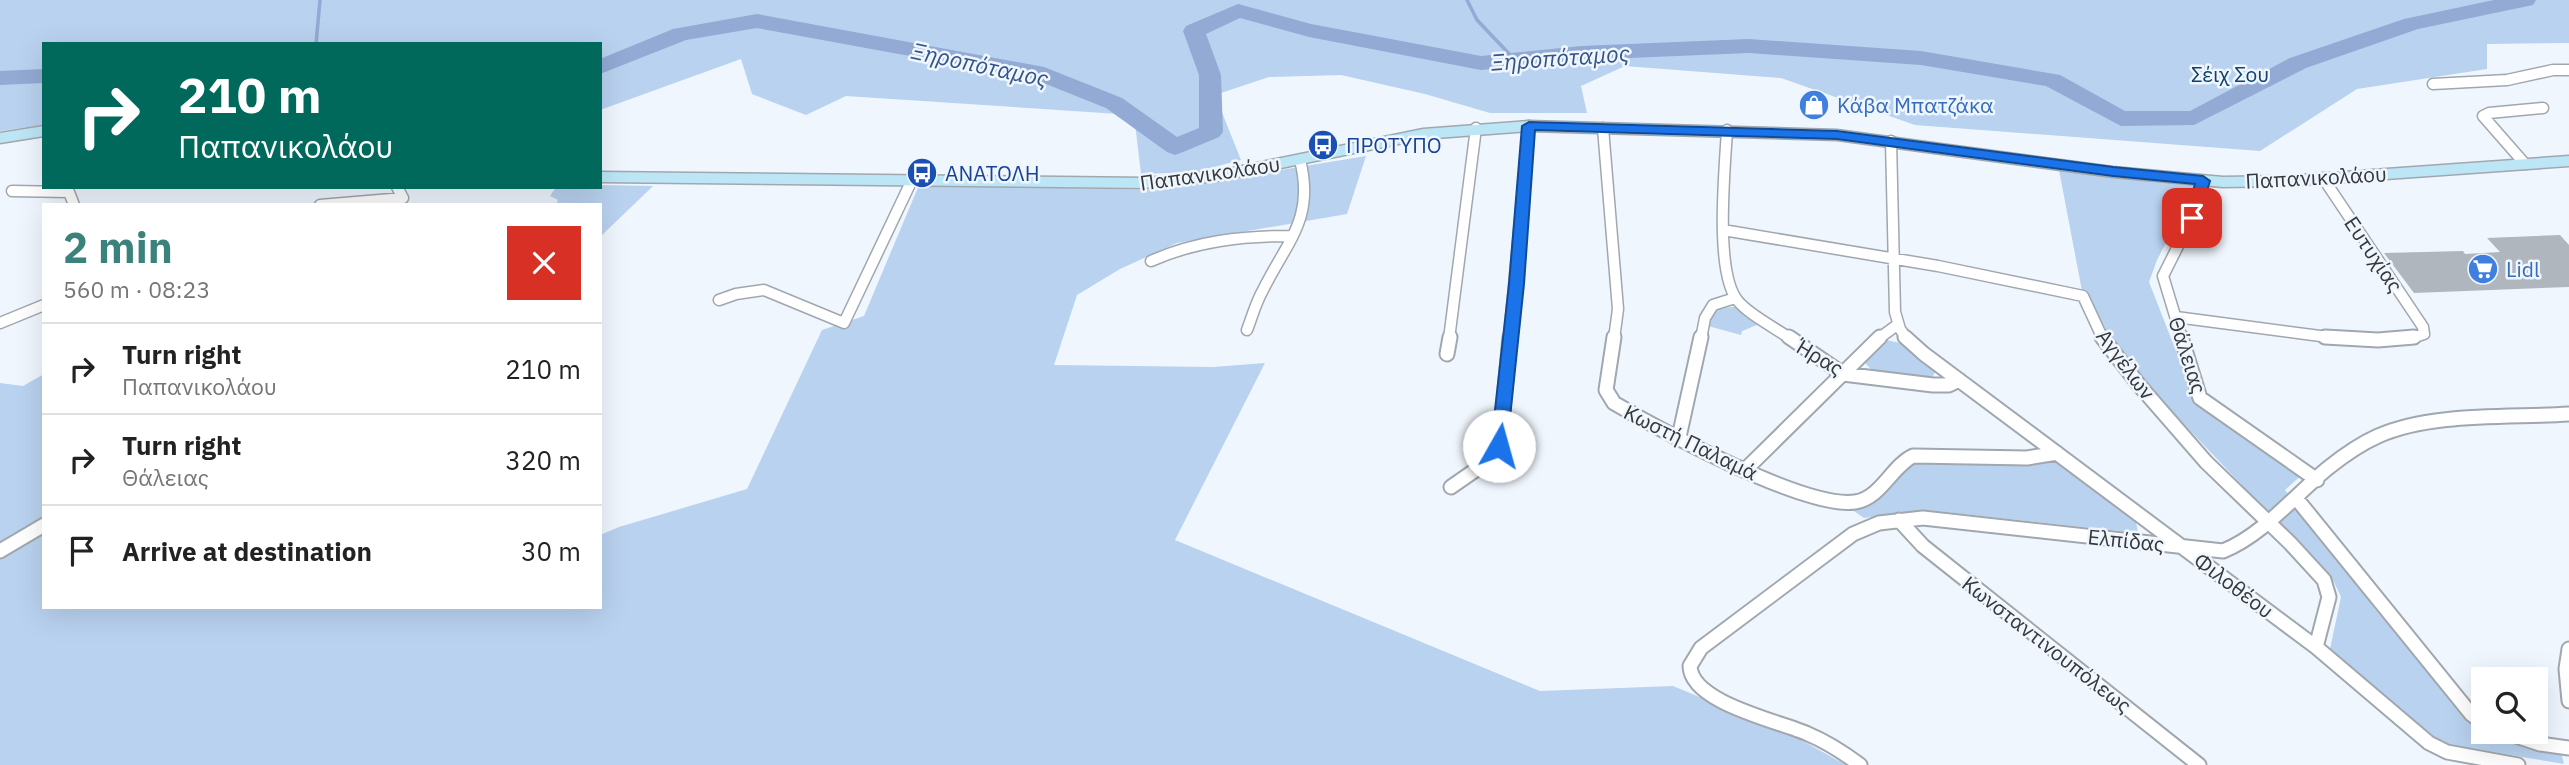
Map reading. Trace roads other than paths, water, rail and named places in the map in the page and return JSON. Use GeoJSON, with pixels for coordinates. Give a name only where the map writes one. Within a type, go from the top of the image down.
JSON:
{"type":"FeatureCollection","features":[{"type":"Feature","properties":{"kind":"main road","name":"Παπανικολάου"},"geometry":{"type":"LineString","coordinates":[[602,177],[1154,183],[1216,176],[1404,138],[1476,128],[1529,126],[1809,133],[2203,181],[2255,182],[2569,161]]}},
{"type":"Feature","properties":{"kind":"main road"},"geometry":{"type":"LineString","coordinates":[[0,138],[42,131]]}},
{"type":"Feature","properties":{"kind":"street"},"geometry":{"type":"LineString","coordinates":[[2433,83],[2507,80],[2553,69],[2569,70]]}},
{"type":"Feature","properties":{"kind":"street"},"geometry":{"type":"LineString","coordinates":[[2525,163],[2483,116],[2489,113],[2543,108]]}},
{"type":"Feature","properties":{"kind":"street"},"geometry":{"type":"LineString","coordinates":[[1451,487],[1487,462],[1500,442],[1529,126]]}},
{"type":"Feature","properties":{"kind":"street"},"geometry":{"type":"LineString","coordinates":[[1447,354],[1460,275],[1476,128]]}},
{"type":"Feature","properties":{"kind":"street","name":"Κωστή Παλαμά"},"geometry":{"type":"LineString","coordinates":[[1603,128],[1618,309],[1606,390],[1609,399],[1745,469],[1802,493],[1835,503],[1863,499],[1876,490],[1902,461],[1913,456],[2027,458],[2057,453]]}},
{"type":"Feature","properties":{"kind":"street"},"geometry":{"type":"LineString","coordinates":[[1679,436],[1705,318],[1713,305],[1735,298],[1723,230],[1727,130]]}},
{"type":"Feature","properties":{"kind":"street"},"geometry":{"type":"LineString","coordinates":[[1745,469],[1882,335],[1897,325],[1891,141]]}},
{"type":"Feature","properties":{"kind":"street"},"geometry":{"type":"LineString","coordinates":[[1247,330],[1262,291],[1301,221],[1306,184],[1300,160]]}},
{"type":"Feature","properties":{"kind":"street","name":"Ευτυχίας"},"geometry":{"type":"LineString","coordinates":[[2176,317],[2335,337],[2407,339],[2421,336],[2424,331],[2323,178]]}},
{"type":"Feature","properties":{"kind":"street","name":"Θάλειας"},"geometry":{"type":"LineString","coordinates":[[2203,181],[2196,210],[2163,272],[2164,285],[2200,398],[2317,480]]}},
{"type":"Feature","properties":{"kind":"street"},"geometry":{"type":"LineString","coordinates":[[719,300],[736,293],[764,290],[844,323],[911,182]]}},
{"type":"Feature","properties":{"kind":"street"},"geometry":{"type":"LineString","coordinates":[[12,191],[69,192],[74,203]]}},
{"type":"Feature","properties":{"kind":"street"},"geometry":{"type":"LineString","coordinates":[[341,203],[404,197]]}},
{"type":"Feature","properties":{"kind":"street","name":"Αγγέλων"},"geometry":{"type":"LineString","coordinates":[[1723,230],[1895,258],[2083,296],[2101,336],[2139,385],[2206,462],[2268,520],[2327,586],[2329,597],[2316,647]]}},
{"type":"Feature","properties":{"kind":"street"},"geometry":{"type":"LineString","coordinates":[[1151,261],[1202,241],[1291,236]]}},
{"type":"Feature","properties":{"kind":"street","name":"Ήρας"},"geometry":{"type":"LineString","coordinates":[[1735,298],[1843,374],[1943,386],[1959,380]]}},
{"type":"Feature","properties":{"kind":"street"},"geometry":{"type":"LineString","coordinates":[[0,323],[42,306]]}},
{"type":"Feature","properties":{"kind":"street","name":"Φιλοθέου"},"geometry":{"type":"LineString","coordinates":[[1897,325],[1912,344],[2316,647],[2448,759],[2518,765]]}},
{"type":"Feature","properties":{"kind":"street","name":"Ελπίδας"},"geometry":{"type":"LineString","coordinates":[[1860,765],[1832,744],[1811,733],[1703,692],[1690,678],[1690,661],[1701,648],[1782,590],[1853,534],[1879,523],[1940,520],[2215,551],[2230,549],[2356,449],[2389,432],[2447,423],[2568,411]]}},
{"type":"Feature","properties":{"kind":"street"},"geometry":{"type":"LineString","coordinates":[[2296,498],[2471,714]]}},
{"type":"Feature","properties":{"kind":"street","name":"Κωνσταντινουπόλεως"},"geometry":{"type":"LineString","coordinates":[[1899,520],[1923,546],[2199,765]]}},
{"type":"Feature","properties":{"kind":"street"},"geometry":{"type":"LineString","coordinates":[[0,551],[42,526]]}},
{"type":"Feature","properties":{"kind":"street"},"geometry":{"type":"LineString","coordinates":[[2569,649],[2566,669],[2569,701]]}},
{"type":"Feature","properties":{"kind":"street"},"geometry":{"type":"LineString","coordinates":[[2540,744],[2569,748]]}},
{"type":"Feature","properties":{"kind":"waterway"},"geometry":{"type":"LineString","coordinates":[[316,42],[320,0]]}},
{"type":"Feature","properties":{"kind":"waterway"},"geometry":{"type":"LineString","coordinates":[[1467,0],[1477,20],[1515,60]]}},
{"type":"Feature","properties":{"kind":"waterway","name":"Ξηροπόταμος"},"geometry":{"type":"LineString","coordinates":[[602,66],[681,34],[757,21],[1036,72],[1114,103],[1175,147],[1211,132],[1210,75],[1194,31],[1238,11],[1309,30],[1481,63],[1581,53],[1749,46],[1921,58],[2052,80],[2121,119],[2194,118],[2298,63],[2412,24],[2525,0]]}},
{"type":"Feature","properties":{"kind":"waterway","name":"Ξηροπόταμος"},"geometry":{"type":"LineString","coordinates":[[0,78],[42,76]]}},
{"type":"Feature","properties":{"kind":"place","name":"Κάβα Μπατζάκα"},"geometry":{"type":"Point","coordinates":[1814,105]}},
{"type":"Feature","properties":{"kind":"place","name":"ΠΡΟΤΥΠΟ"},"geometry":{"type":"Point","coordinates":[1323,145]}},
{"type":"Feature","properties":{"kind":"place","name":"ΑΝΑΤΟΛΗ"},"geometry":{"type":"Point","coordinates":[922,173]}},
{"type":"Feature","properties":{"kind":"place","name":"Lidl"},"geometry":{"type":"Point","coordinates":[2483,269]}},
{"type":"Feature","properties":{"kind":"park label","name":"Σέιχ Σου"},"geometry":{"type":"Point","coordinates":[2230,74]}}]}
